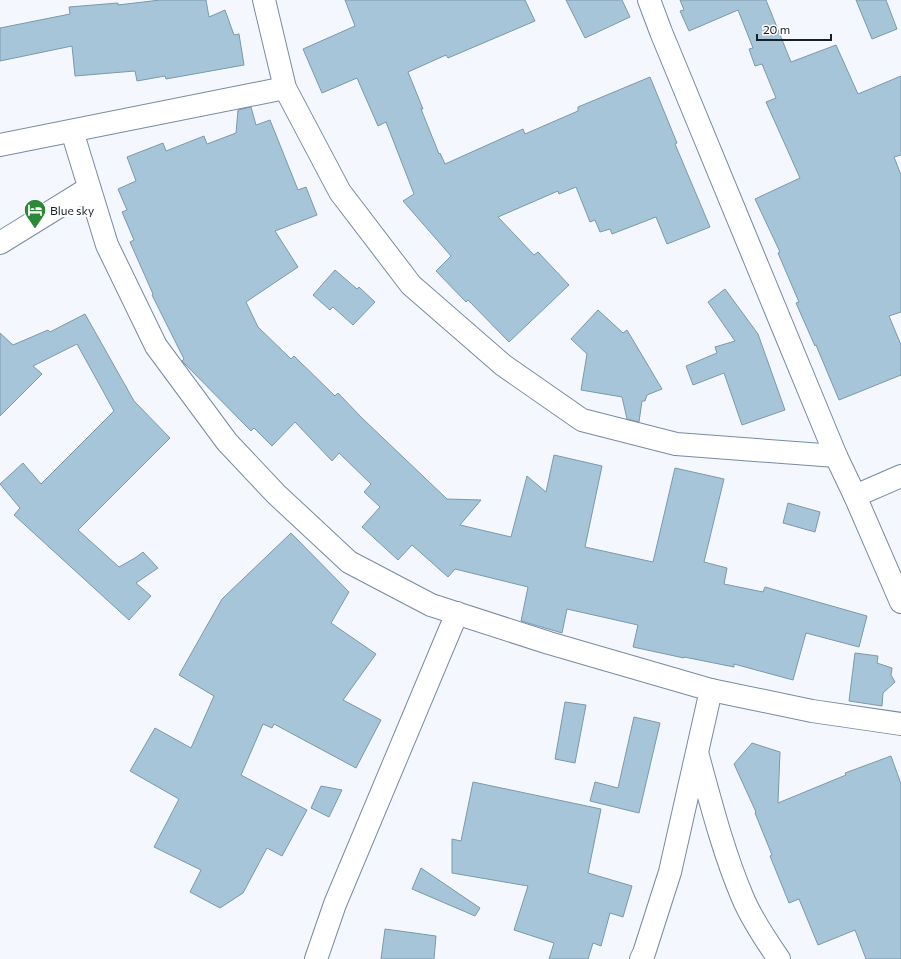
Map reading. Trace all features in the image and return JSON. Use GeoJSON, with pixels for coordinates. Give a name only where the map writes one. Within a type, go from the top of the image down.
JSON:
{"type":"FeatureCollection","features":[{"type":"Feature","properties":{"kind":"street"},"geometry":{"type":"LineString","coordinates":[[264,0],[285,88],[340,192],[411,285],[503,365],[582,420],[676,444],[836,456]]}},
{"type":"Feature","properties":{"kind":"street"},"geometry":{"type":"LineString","coordinates":[[650,0],[664,39],[836,456],[901,602]]}},
{"type":"Feature","properties":{"kind":"street"},"geometry":{"type":"LineString","coordinates":[[0,145],[285,88]]}},
{"type":"Feature","properties":{"kind":"street"},"geometry":{"type":"LineString","coordinates":[[72,131],[107,245],[156,346],[227,442],[276,494],[349,562],[431,604],[549,643],[711,690],[812,711],[901,724]]}},
{"type":"Feature","properties":{"kind":"street"},"geometry":{"type":"LineString","coordinates":[[0,243],[89,188]]}},
{"type":"Feature","properties":{"kind":"street"},"geometry":{"type":"LineString","coordinates":[[855,496],[901,476]]}},
{"type":"Feature","properties":{"kind":"street"},"geometry":{"type":"LineString","coordinates":[[320,956],[338,897],[457,612]]}},
{"type":"Feature","properties":{"kind":"street"},"geometry":{"type":"LineString","coordinates":[[641,959],[670,872],[711,690]]}},
{"type":"Feature","properties":{"kind":"street"},"geometry":{"type":"LineString","coordinates":[[697,753],[720,835],[742,896],[760,931],[779,959]]}},
{"type":"Feature","properties":{"kind":"building"},"geometry":{"type":"Polygon","coordinates":[[[160,0],[206,0],[209,17],[225,10],[234,35],[239,34],[244,65],[166,79],[165,76],[137,81],[135,71],[75,76],[72,46],[0,61],[0,28],[70,14],[69,7],[118,3],[118,5],[160,0]]]}},
{"type":"Feature","properties":{"kind":"building"},"geometry":{"type":"Polygon","coordinates":[[[345,0],[525,0],[535,21],[448,58],[446,55],[408,72],[439,154],[440,153],[445,164],[523,129],[525,134],[578,111],[578,107],[650,77],[677,143],[675,144],[710,227],[667,244],[656,217],[612,234],[610,229],[600,232],[595,220],[590,222],[576,187],[559,194],[558,191],[498,217],[534,255],[538,252],[569,285],[509,342],[468,300],[466,302],[436,271],[451,256],[403,201],[414,194],[386,122],[378,126],[357,78],[322,93],[303,49],[355,26],[345,0]]]}},
{"type":"Feature","properties":{"kind":"building"},"geometry":{"type":"Polygon","coordinates":[[[566,0],[622,0],[630,17],[585,38],[566,0]]]}},
{"type":"Feature","properties":{"kind":"building"},"geometry":{"type":"Polygon","coordinates":[[[680,0],[766,0],[791,62],[836,45],[858,94],[901,76],[901,155],[894,157],[901,175],[901,312],[889,316],[901,345],[901,375],[839,400],[816,345],[815,346],[796,303],[799,302],[778,253],[780,252],[755,199],[800,178],[766,102],[776,98],[762,64],[755,66],[749,49],[753,48],[738,10],[689,31],[680,11],[684,10],[680,0]]]}},
{"type":"Feature","properties":{"kind":"building"},"geometry":{"type":"Polygon","coordinates":[[[856,0],[886,0],[897,29],[872,39],[856,0]]]}},
{"type":"Feature","properties":{"kind":"building"},"geometry":{"type":"Polygon","coordinates":[[[251,107],[256,125],[270,120],[298,190],[306,187],[317,215],[275,231],[298,267],[246,302],[258,327],[291,359],[294,356],[335,396],[338,393],[447,499],[481,500],[460,525],[511,537],[527,476],[546,492],[554,455],[602,466],[585,547],[653,562],[675,468],[724,479],[704,562],[727,568],[724,584],[763,592],[765,587],[867,616],[859,647],[806,633],[793,680],[734,664],[734,667],[633,647],[638,625],[567,609],[562,633],[521,621],[528,587],[455,569],[448,577],[412,545],[398,560],[362,527],[380,507],[364,492],[371,484],[339,453],[332,461],[295,422],[272,446],[254,428],[251,431],[182,361],[184,359],[152,295],[153,294],[130,242],[134,240],[122,212],[127,210],[118,189],[136,181],[127,157],[163,143],[166,151],[204,136],[207,144],[236,133],[238,110],[251,107]]]}},
{"type":"Feature","properties":{"kind":"building"},"geometry":{"type":"Polygon","coordinates":[[[335,270],[357,289],[359,287],[375,302],[353,325],[333,307],[330,310],[313,295],[335,270]]]}},
{"type":"Feature","properties":{"kind":"building"},"geometry":{"type":"Polygon","coordinates":[[[725,289],[758,334],[785,410],[742,425],[724,373],[693,385],[686,366],[717,353],[715,347],[735,341],[708,302],[725,289]]]}},
{"type":"Feature","properties":{"kind":"building"},"geometry":{"type":"Polygon","coordinates":[[[598,310],[623,333],[627,330],[662,389],[647,395],[645,401],[642,401],[639,422],[627,419],[622,397],[581,390],[587,354],[571,339],[598,310]]]}},
{"type":"Feature","properties":{"kind":"building"},"geometry":{"type":"Polygon","coordinates":[[[85,314],[134,401],[170,438],[78,530],[119,567],[143,552],[158,568],[136,583],[151,596],[129,620],[14,515],[20,508],[0,484],[23,463],[41,484],[114,411],[77,344],[33,366],[42,374],[0,416],[0,333],[13,345],[48,330],[50,332],[85,314]]]}},
{"type":"Feature","properties":{"kind":"building"},"geometry":{"type":"Polygon","coordinates":[[[788,503],[820,512],[815,532],[783,523],[788,503]]]}},
{"type":"Feature","properties":{"kind":"building"},"geometry":{"type":"Polygon","coordinates":[[[291,533],[349,592],[331,623],[376,654],[343,700],[381,720],[356,768],[274,724],[272,728],[263,724],[241,775],[307,810],[282,856],[267,848],[243,893],[220,908],[190,892],[201,870],[154,847],[179,799],[130,771],[155,728],[191,748],[214,696],[179,675],[222,599],[291,533]]]}},
{"type":"Feature","properties":{"kind":"building"},"geometry":{"type":"Polygon","coordinates":[[[855,653],[878,656],[877,663],[892,668],[891,675],[895,682],[883,693],[882,706],[849,701],[855,653]]]}},
{"type":"Feature","properties":{"kind":"building"},"geometry":{"type":"Polygon","coordinates":[[[565,702],[586,705],[575,763],[555,759],[565,702]]]}},
{"type":"Feature","properties":{"kind":"building"},"geometry":{"type":"Polygon","coordinates":[[[634,717],[660,723],[639,813],[590,801],[595,782],[618,788],[634,717]]]}},
{"type":"Feature","properties":{"kind":"building"},"geometry":{"type":"Polygon","coordinates":[[[752,743],[780,752],[778,803],[846,775],[845,773],[891,756],[901,784],[901,959],[866,959],[855,930],[818,945],[799,899],[789,903],[770,856],[772,855],[755,813],[756,812],[734,764],[752,743]]]}},
{"type":"Feature","properties":{"kind":"building"},"geometry":{"type":"Polygon","coordinates":[[[473,782],[601,809],[588,873],[632,886],[623,917],[610,913],[601,946],[593,943],[588,959],[549,959],[554,943],[514,930],[528,886],[452,873],[452,839],[461,841],[473,782]]]}},
{"type":"Feature","properties":{"kind":"building"},"geometry":{"type":"Polygon","coordinates":[[[321,786],[342,790],[329,817],[311,808],[321,786]]]}},
{"type":"Feature","properties":{"kind":"building"},"geometry":{"type":"Polygon","coordinates":[[[421,868],[480,908],[475,916],[412,889],[421,868]]]}},
{"type":"Feature","properties":{"kind":"building"},"geometry":{"type":"Polygon","coordinates":[[[385,929],[436,936],[434,959],[381,959],[385,929]]]}},
{"type":"Feature","properties":{"kind":"place","name":"Blue sky"},"geometry":{"type":"Point","coordinates":[35,230]}}]}
